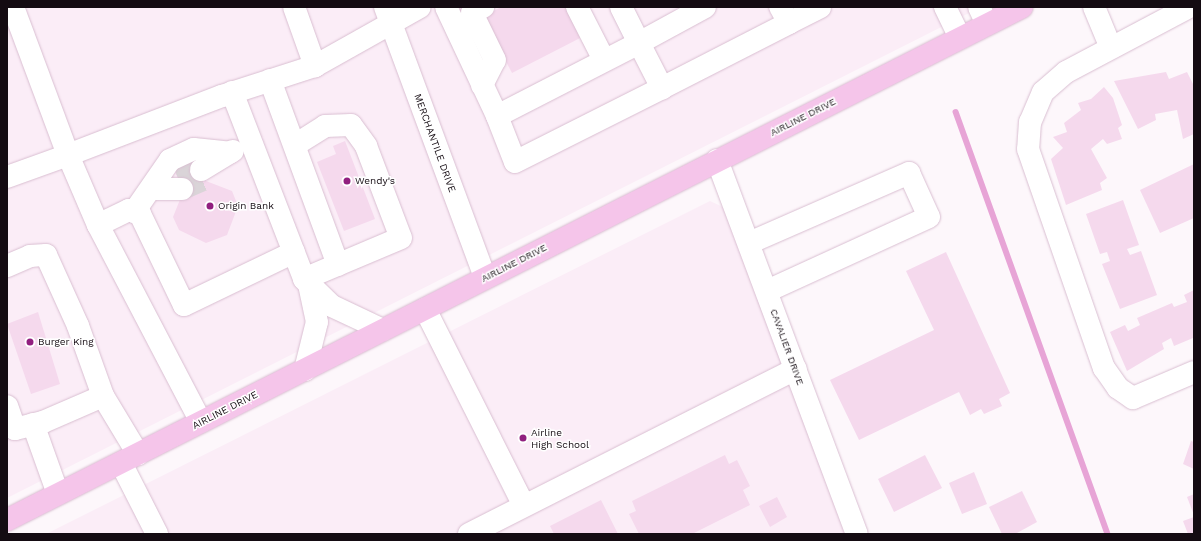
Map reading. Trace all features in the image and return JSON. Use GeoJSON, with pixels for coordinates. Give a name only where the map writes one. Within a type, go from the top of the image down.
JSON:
{"type":"FeatureCollection","features":[{"type":"Feature","properties":{"kind":"main road","name":"AIRLINE DRIVE"},"geometry":{"type":"LineString","coordinates":[[7,520],[960,38],[983,16],[1022,7]]}},
{"type":"Feature","properties":{"kind":"street"},"geometry":{"type":"LineString","coordinates":[[13,7],[68,155],[98,225],[201,422]]}},
{"type":"Feature","properties":{"kind":"street"},"geometry":{"type":"LineString","coordinates":[[294,7],[315,66]]}},
{"type":"Feature","properties":{"kind":"street"},"geometry":{"type":"LineString","coordinates":[[7,178],[232,92],[315,66],[387,14],[420,7]]}},
{"type":"Feature","properties":{"kind":"street"},"geometry":{"type":"LineString","coordinates":[[446,7],[497,116],[515,162],[662,88],[785,15],[820,7]]}},
{"type":"Feature","properties":{"kind":"street"},"geometry":{"type":"LineString","coordinates":[[482,85],[495,60],[472,13],[483,7]]}},
{"type":"Feature","properties":{"kind":"street"},"geometry":{"type":"LineString","coordinates":[[577,7],[604,60]]}},
{"type":"Feature","properties":{"kind":"street"},"geometry":{"type":"LineString","coordinates":[[621,7],[662,88]]}},
{"type":"Feature","properties":{"kind":"street"},"geometry":{"type":"LineString","coordinates":[[497,116],[639,43],[705,7]]}},
{"type":"Feature","properties":{"kind":"street"},"geometry":{"type":"LineString","coordinates":[[945,7],[960,38]]}},
{"type":"Feature","properties":{"kind":"street"},"geometry":{"type":"LineString","coordinates":[[1094,7],[1111,48]]}},
{"type":"Feature","properties":{"kind":"street"},"geometry":{"type":"LineString","coordinates":[[1189,7],[1066,72],[1043,92],[1030,122],[1028,149],[1104,368],[1118,388],[1133,398],[1194,372]]}},
{"type":"Feature","properties":{"kind":"street","name":"MERCHANTILE DRIVE"},"geometry":{"type":"LineString","coordinates":[[387,14],[485,278]]}},
{"type":"Feature","properties":{"kind":"street"},"geometry":{"type":"LineString","coordinates":[[270,80],[338,265]]}},
{"type":"Feature","properties":{"kind":"street"},"geometry":{"type":"LineString","coordinates":[[232,92],[307,284],[317,322],[305,370]]}},
{"type":"Feature","properties":{"kind":"street"},"geometry":{"type":"LineString","coordinates":[[295,145],[325,126],[351,125],[366,146],[401,238],[338,265],[307,284]]}},
{"type":"Feature","properties":{"kind":"street"},"geometry":{"type":"LineString","coordinates":[[201,170],[251,142]]}},
{"type":"Feature","properties":{"kind":"street"},"geometry":{"type":"LineString","coordinates":[[134,212],[152,189],[170,160],[194,149],[230,153]]}},
{"type":"Feature","properties":{"kind":"street","name":"CAVALIER DRIVE"},"geometry":{"type":"LineString","coordinates":[[718,160],[856,534]]}},
{"type":"Feature","properties":{"kind":"street"},"geometry":{"type":"LineString","coordinates":[[749,243],[909,173],[929,217],[767,291]]}},
{"type":"Feature","properties":{"kind":"street"},"geometry":{"type":"LineString","coordinates":[[152,189],[178,180]]}},
{"type":"Feature","properties":{"kind":"street"},"geometry":{"type":"LineString","coordinates":[[98,225],[129,210],[140,214],[184,305],[294,252]]}},
{"type":"Feature","properties":{"kind":"street"},"geometry":{"type":"LineString","coordinates":[[7,266],[30,256],[46,256],[78,326],[103,396],[130,458],[157,534]]}},
{"type":"Feature","properties":{"kind":"street"},"geometry":{"type":"LineString","coordinates":[[307,284],[332,306],[383,330]]}},
{"type":"Feature","properties":{"kind":"street"},"geometry":{"type":"LineString","coordinates":[[425,309],[524,506]]}},
{"type":"Feature","properties":{"kind":"street"},"geometry":{"type":"LineString","coordinates":[[469,534],[796,369]]}},
{"type":"Feature","properties":{"kind":"street"},"geometry":{"type":"LineString","coordinates":[[7,406],[15,429],[33,424],[103,396]]}},
{"type":"Feature","properties":{"kind":"street"},"geometry":{"type":"LineString","coordinates":[[33,424],[58,494]]}},
{"type":"Feature","properties":{"kind":"shaded area"},"geometry":{"type":"Polygon","coordinates":[[[7,7],[981,7],[7,498],[7,7]]]}},
{"type":"Feature","properties":{"kind":"shaded area","name":"Airline High School"},"geometry":{"type":"Polygon","coordinates":[[[710,201],[725,208],[846,534],[46,534],[710,201]]]}},
{"type":"Feature","properties":{"kind":"building"},"geometry":{"type":"Polygon","coordinates":[[[501,7],[569,7],[584,36],[512,73],[483,17],[501,7]]]}},
{"type":"Feature","properties":{"kind":"building"},"geometry":{"type":"Polygon","coordinates":[[[1166,72],[1169,79],[1187,72],[1194,86],[1194,134],[1183,139],[1177,110],[1155,114],[1156,120],[1138,129],[1114,81],[1166,72]]]}},
{"type":"Feature","properties":{"kind":"building"},"geometry":{"type":"Polygon","coordinates":[[[1104,87],[1113,98],[1122,125],[1118,128],[1122,139],[1107,144],[1103,139],[1091,149],[1107,178],[1100,183],[1102,190],[1066,205],[1051,159],[1063,148],[1053,137],[1067,132],[1064,123],[1081,110],[1078,103],[1091,99],[1104,87]]]}},
{"type":"Feature","properties":{"kind":"building"},"geometry":{"type":"Polygon","coordinates":[[[345,141],[375,219],[344,231],[317,162],[336,154],[333,146],[345,141]]]}},
{"type":"Feature","properties":{"kind":"building"},"geometry":{"type":"Polygon","coordinates":[[[196,157],[206,181],[232,191],[238,206],[227,235],[206,243],[179,230],[173,217],[183,192],[173,167],[196,157]]]}},
{"type":"Feature","properties":{"kind":"building"},"geometry":{"type":"Polygon","coordinates":[[[1194,164],[1194,218],[1160,233],[1140,190],[1194,164]]]}},
{"type":"Feature","properties":{"kind":"building"},"geometry":{"type":"Polygon","coordinates":[[[1123,200],[1139,245],[1127,249],[1130,255],[1141,251],[1157,295],[1120,309],[1102,264],[1110,261],[1107,252],[1100,254],[1086,214],[1123,200]]]}},
{"type":"Feature","properties":{"kind":"building"},"geometry":{"type":"Polygon","coordinates":[[[946,252],[1010,393],[999,399],[1002,406],[984,414],[981,409],[970,415],[959,392],[859,440],[830,380],[934,330],[906,271],[946,252]]]}},
{"type":"Feature","properties":{"kind":"building"},"geometry":{"type":"Polygon","coordinates":[[[1194,290],[1193,338],[1174,346],[1171,338],[1162,343],[1164,349],[1127,371],[1110,332],[1125,325],[1128,331],[1140,325],[1137,318],[1172,303],[1174,307],[1187,302],[1184,295],[1194,290]]]}},
{"type":"Feature","properties":{"kind":"building","name":"Burger King"},"geometry":{"type":"Polygon","coordinates":[[[38,312],[60,384],[31,394],[7,324],[38,312]]]}},
{"type":"Feature","properties":{"kind":"building"},"geometry":{"type":"Polygon","coordinates":[[[1191,441],[1194,442],[1194,469],[1183,464],[1191,441]]]}},
{"type":"Feature","properties":{"kind":"building"},"geometry":{"type":"Polygon","coordinates":[[[725,455],[729,464],[737,460],[750,486],[743,490],[750,505],[692,534],[639,534],[629,514],[636,511],[632,501],[725,455]]]}},
{"type":"Feature","properties":{"kind":"building"},"geometry":{"type":"Polygon","coordinates":[[[925,455],[942,488],[894,512],[878,479],[925,455]]]}},
{"type":"Feature","properties":{"kind":"building"},"geometry":{"type":"Polygon","coordinates":[[[974,472],[987,504],[962,514],[949,483],[974,472]]]}},
{"type":"Feature","properties":{"kind":"building"},"geometry":{"type":"Polygon","coordinates":[[[1022,491],[1037,522],[1015,534],[1002,534],[989,507],[1022,491]]]}},
{"type":"Feature","properties":{"kind":"building"},"geometry":{"type":"Polygon","coordinates":[[[1194,494],[1194,515],[1187,497],[1194,494]]]}},
{"type":"Feature","properties":{"kind":"building"},"geometry":{"type":"Polygon","coordinates":[[[777,497],[787,517],[770,527],[759,506],[777,497]]]}},
{"type":"Feature","properties":{"kind":"building"},"geometry":{"type":"Polygon","coordinates":[[[601,500],[618,534],[554,534],[550,526],[601,500]]]}},
{"type":"Feature","properties":{"kind":"building"},"geometry":{"type":"Polygon","coordinates":[[[1194,517],[1194,534],[1188,534],[1183,521],[1194,517]]]}},
{"type":"Feature","properties":{"kind":"waterway"},"geometry":{"type":"LineString","coordinates":[[956,112],[1108,534]]}},
{"type":"Feature","properties":{"kind":"tunnel"},"geometry":{"type":"LineString","coordinates":[[175,171],[198,161]]}},
{"type":"Feature","properties":{"kind":"tunnel"},"geometry":{"type":"LineString","coordinates":[[182,189],[205,179]]}},
{"type":"Feature","properties":{"kind":"place","name":"Wendy's"},"geometry":{"type":"Point","coordinates":[347,181]}},
{"type":"Feature","properties":{"kind":"place","name":"Origin Bank"},"geometry":{"type":"Point","coordinates":[210,206]}},
{"type":"Feature","properties":{"kind":"place","name":"Burger King"},"geometry":{"type":"Point","coordinates":[30,342]}},
{"type":"Feature","properties":{"kind":"place","name":"Airline High School"},"geometry":{"type":"Point","coordinates":[523,438]}}]}
